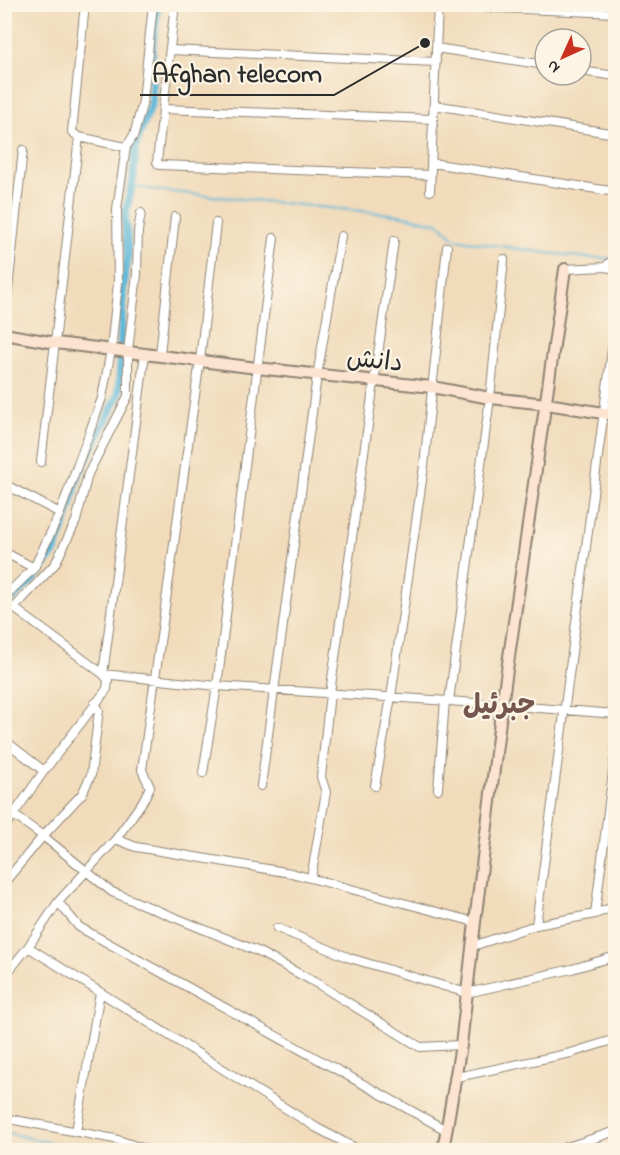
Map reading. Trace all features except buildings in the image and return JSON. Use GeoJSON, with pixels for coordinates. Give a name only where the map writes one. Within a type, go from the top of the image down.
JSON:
{"type":"FeatureCollection","features":[{"type":"Feature","properties":{"kind":"street"},"geometry":{"type":"LineString","coordinates":[[85,4],[72,132],[79,136],[126,147]]}},
{"type":"Feature","properties":{"kind":"street"},"geometry":{"type":"LineString","coordinates":[[4,597],[33,568],[60,513],[102,398],[111,350],[118,283],[117,209],[126,147],[135,132],[143,101],[153,4]]}},
{"type":"Feature","properties":{"kind":"street"},"geometry":{"type":"LineString","coordinates":[[175,4],[158,162],[162,167],[431,175]]}},
{"type":"Feature","properties":{"kind":"street"},"geometry":{"type":"LineString","coordinates":[[411,4],[615,13]]}},
{"type":"Feature","properties":{"kind":"street"},"geometry":{"type":"LineString","coordinates":[[430,191],[438,5]]}},
{"type":"Feature","properties":{"kind":"street"},"geometry":{"type":"LineString","coordinates":[[436,48],[533,63]]}},
{"type":"Feature","properties":{"kind":"street"},"geometry":{"type":"LineString","coordinates":[[170,50],[436,62]]}},
{"type":"Feature","properties":{"kind":"street"},"geometry":{"type":"LineString","coordinates":[[593,73],[615,76]]}},
{"type":"Feature","properties":{"kind":"street"},"geometry":{"type":"LineString","coordinates":[[434,105],[615,134]]}},
{"type":"Feature","properties":{"kind":"street"},"geometry":{"type":"LineString","coordinates":[[164,109],[433,119]]}},
{"type":"Feature","properties":{"kind":"street"},"geometry":{"type":"LineString","coordinates":[[41,462],[79,136]]}},
{"type":"Feature","properties":{"kind":"street"},"geometry":{"type":"LineString","coordinates":[[4,326],[23,150]]}},
{"type":"Feature","properties":{"kind":"street"},"geometry":{"type":"LineString","coordinates":[[432,163],[615,192]]}},
{"type":"Feature","properties":{"kind":"street"},"geometry":{"type":"LineString","coordinates":[[4,614],[14,608],[55,564],[76,521],[88,474],[128,396],[128,351],[141,213]]}},
{"type":"Feature","properties":{"kind":"street"},"geometry":{"type":"LineString","coordinates":[[160,354],[175,217]]}},
{"type":"Feature","properties":{"kind":"street"},"geometry":{"type":"LineString","coordinates":[[4,977],[28,947],[58,902],[116,839],[150,788],[142,770],[200,360],[216,223]]}},
{"type":"Feature","properties":{"kind":"street"},"geometry":{"type":"LineString","coordinates":[[261,786],[317,375],[341,236]]}},
{"type":"Feature","properties":{"kind":"street"},"geometry":{"type":"LineString","coordinates":[[204,773],[274,238]]}},
{"type":"Feature","properties":{"kind":"street"},"geometry":{"type":"LineString","coordinates":[[311,878],[326,792],[321,777],[330,693],[394,241]]}},
{"type":"Feature","properties":{"kind":"street"},"geometry":{"type":"LineString","coordinates":[[375,786],[391,697],[424,466],[447,247]]}},
{"type":"Feature","properties":{"kind":"street"},"geometry":{"type":"LineString","coordinates":[[605,267],[615,257]]}},
{"type":"Feature","properties":{"kind":"street"},"geometry":{"type":"LineString","coordinates":[[438,789],[447,701],[490,398],[504,259]]}},
{"type":"Feature","properties":{"kind":"street"},"geometry":{"type":"LineString","coordinates":[[443,1150],[457,1077],[502,705],[565,269],[605,267],[615,269]]}},
{"type":"Feature","properties":{"kind":"street"},"geometry":{"type":"LineString","coordinates":[[536,925],[562,710],[615,320]]}},
{"type":"Feature","properties":{"kind":"street","name":"دانش"},"geometry":{"type":"LineString","coordinates":[[4,334],[111,350],[432,387],[490,398],[615,415]]}},
{"type":"Feature","properties":{"kind":"street"},"geometry":{"type":"LineString","coordinates":[[103,674],[145,353]]}},
{"type":"Feature","properties":{"kind":"street"},"geometry":{"type":"LineString","coordinates":[[4,484],[60,513]]}},
{"type":"Feature","properties":{"kind":"street"},"geometry":{"type":"LineString","coordinates":[[4,552],[33,568]]}},
{"type":"Feature","properties":{"kind":"street"},"geometry":{"type":"LineString","coordinates":[[4,828],[107,688],[108,680],[14,608]]}},
{"type":"Feature","properties":{"kind":"street"},"geometry":{"type":"LineString","coordinates":[[103,674],[217,686],[615,714]]}},
{"type":"Feature","properties":{"kind":"street"},"geometry":{"type":"LineString","coordinates":[[4,884],[82,794],[91,775],[99,710],[95,703]]}},
{"type":"Feature","properties":{"kind":"street"},"geometry":{"type":"LineString","coordinates":[[4,740],[44,771]]}},
{"type":"Feature","properties":{"kind":"street"},"geometry":{"type":"LineString","coordinates":[[595,914],[615,748]]}},
{"type":"Feature","properties":{"kind":"street"},"geometry":{"type":"LineString","coordinates":[[4,808],[44,836],[112,892],[257,951],[318,984],[420,1047],[461,1045]]}},
{"type":"Feature","properties":{"kind":"street"},"geometry":{"type":"LineString","coordinates":[[116,839],[136,847],[311,878],[475,922]]}},
{"type":"Feature","properties":{"kind":"street"},"geometry":{"type":"LineString","coordinates":[[58,902],[79,927],[446,1130]]}},
{"type":"Feature","properties":{"kind":"street"},"geometry":{"type":"LineString","coordinates":[[473,946],[536,925],[595,914],[615,906]]}},
{"type":"Feature","properties":{"kind":"street"},"geometry":{"type":"LineString","coordinates":[[277,928],[350,958],[467,993],[572,969],[615,956]]}},
{"type":"Feature","properties":{"kind":"street"},"geometry":{"type":"LineString","coordinates":[[28,947],[317,1128],[360,1150]]}},
{"type":"Feature","properties":{"kind":"street"},"geometry":{"type":"LineString","coordinates":[[76,1132],[100,992]]}},
{"type":"Feature","properties":{"kind":"street"},"geometry":{"type":"LineString","coordinates":[[457,1077],[571,1053],[615,1039]]}},
{"type":"Feature","properties":{"kind":"street"},"geometry":{"type":"LineString","coordinates":[[4,1118],[115,1139],[148,1150]]}},
{"type":"Feature","properties":{"kind":"street"},"geometry":{"type":"LineString","coordinates":[[562,1150],[615,1131]]}},
{"type":"Feature","properties":{"kind":"waterway"},"geometry":{"type":"LineString","coordinates":[[4,606],[34,578],[54,552],[66,521],[79,474],[119,394],[123,291],[128,255],[125,217],[133,180],[136,143],[152,102],[152,47],[158,4]]}},
{"type":"Feature","properties":{"kind":"waterway"},"geometry":{"type":"LineString","coordinates":[[132,186],[399,215],[440,224],[455,239],[589,258],[611,258]]}},
{"type":"Feature","properties":{"kind":"waterway"},"geometry":{"type":"LineString","coordinates":[[4,1132],[80,1150]]}},
{"type":"Feature","properties":{"kind":"place","name":"Afghan telecom"},"geometry":{"type":"Point","coordinates":[425,43]}},
{"type":"Feature","properties":{"kind":"district","name":"جبرئیل"},"geometry":{"type":"Point","coordinates":[499,704]}}]}
